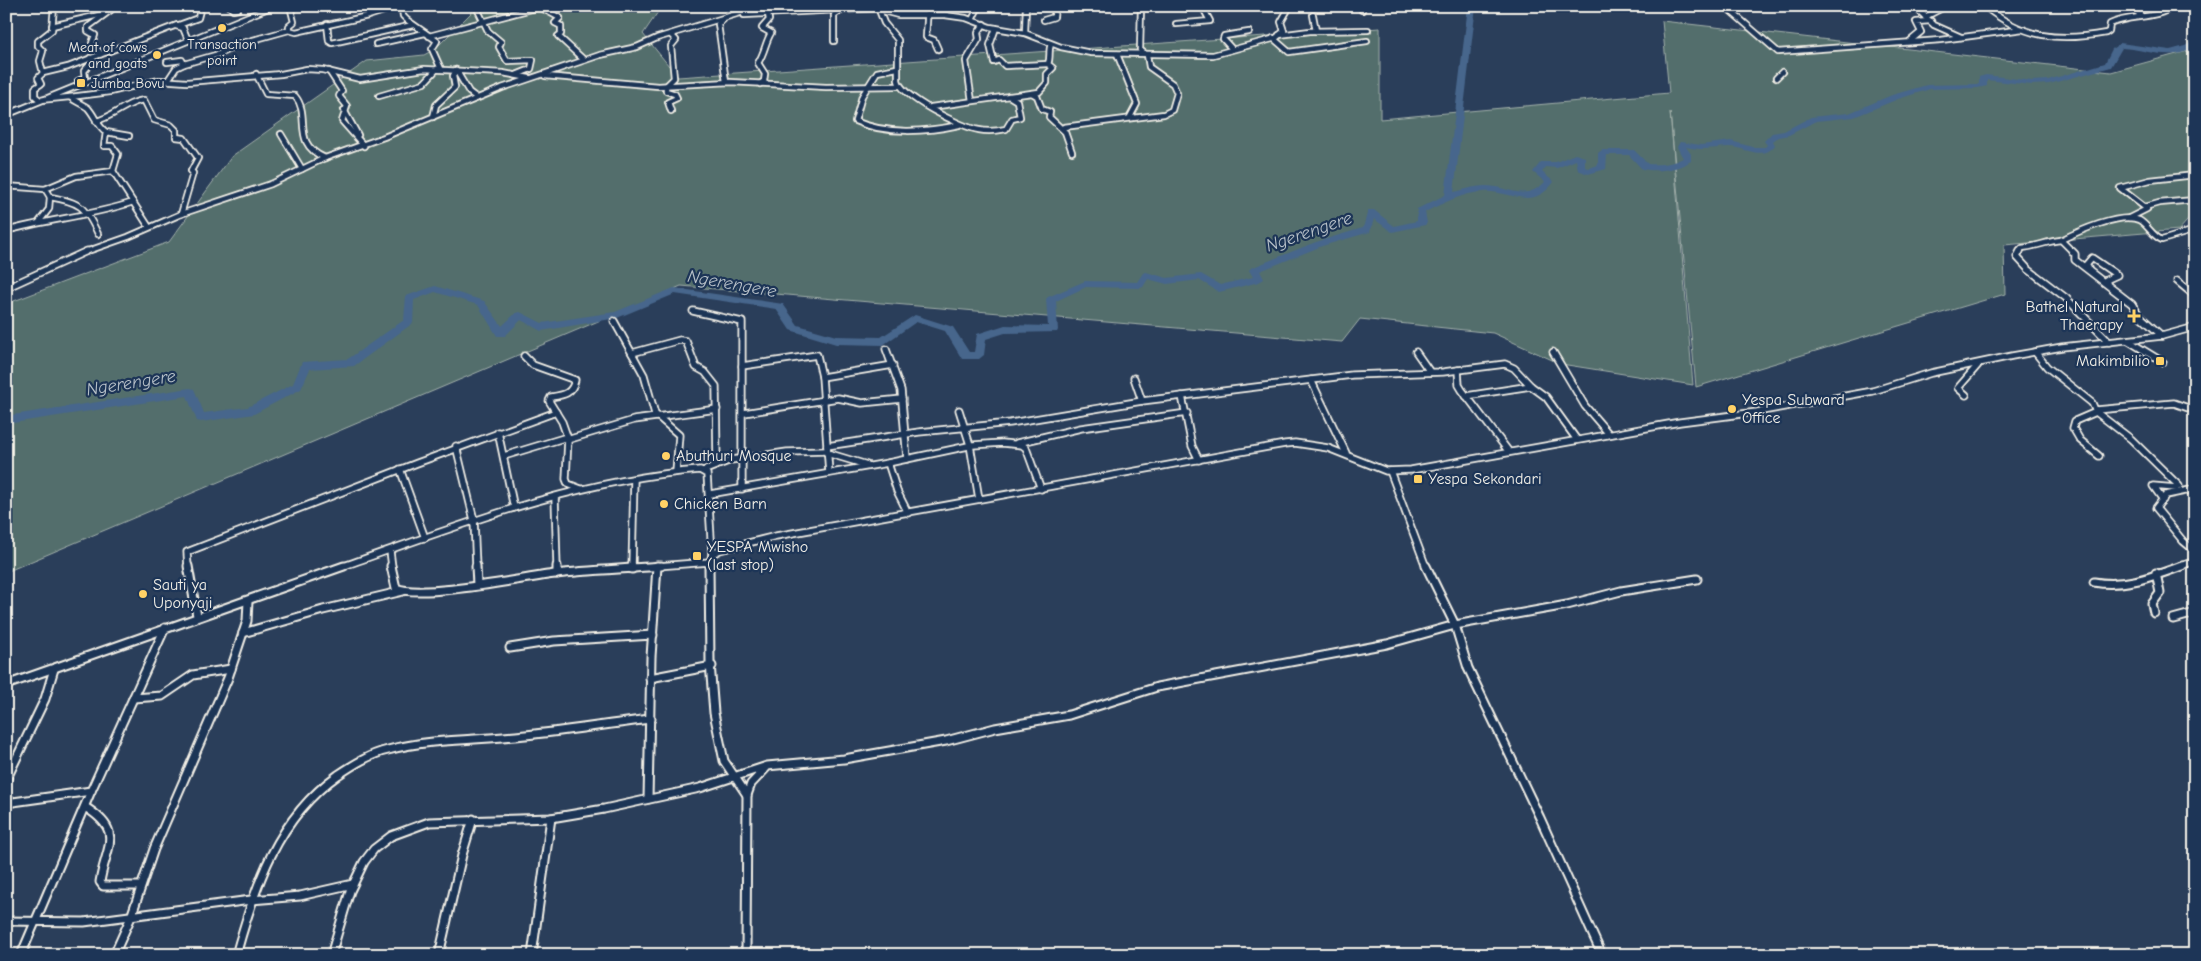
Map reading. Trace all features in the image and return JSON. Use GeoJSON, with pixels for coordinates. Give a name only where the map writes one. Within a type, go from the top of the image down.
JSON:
{"type":"FeatureCollection","features":[{"type":"Feature","properties":{"kind":"street"},"geometry":{"type":"LineString","coordinates":[[43,73],[40,61],[43,51],[38,46],[38,41],[50,32],[54,6]]}},
{"type":"Feature","properties":{"kind":"street"},"geometry":{"type":"LineString","coordinates":[[52,26],[103,14],[111,10],[107,6]]}},
{"type":"Feature","properties":{"kind":"street"},"geometry":{"type":"LineString","coordinates":[[201,6],[198,18],[68,67],[43,73],[38,78],[41,84],[35,88],[35,96],[40,100],[104,93],[147,82],[168,80],[187,82],[256,74],[281,74],[307,69],[329,71],[353,78],[368,78],[422,69],[503,73],[531,78]]}},
{"type":"Feature","properties":{"kind":"street"},"geometry":{"type":"LineString","coordinates":[[229,6],[233,10],[238,8]]}},
{"type":"Feature","properties":{"kind":"street"},"geometry":{"type":"LineString","coordinates":[[6,115],[273,6]]}},
{"type":"Feature","properties":{"kind":"street"},"geometry":{"type":"LineString","coordinates":[[289,30],[289,26],[294,22],[290,6]]}},
{"type":"Feature","properties":{"kind":"street"},"geometry":{"type":"LineString","coordinates":[[476,6],[492,36],[501,42],[499,47],[507,62],[533,60],[531,69],[512,76]]}},
{"type":"Feature","properties":{"kind":"street"},"geometry":{"type":"LineString","coordinates":[[6,278],[9,287],[60,262],[181,214],[258,189],[325,158],[364,146],[477,98],[531,78],[619,49],[637,48],[671,35],[763,6]]}},
{"type":"Feature","properties":{"kind":"street"},"geometry":{"type":"LineString","coordinates":[[928,6],[926,37],[934,40],[938,49]]}},
{"type":"Feature","properties":{"kind":"street"},"geometry":{"type":"LineString","coordinates":[[972,20],[980,6]]}},
{"type":"Feature","properties":{"kind":"street"},"geometry":{"type":"LineString","coordinates":[[1025,33],[1026,6]]}},
{"type":"Feature","properties":{"kind":"street"},"geometry":{"type":"LineString","coordinates":[[1044,20],[1054,17],[1055,6]]}},
{"type":"Feature","properties":{"kind":"street"},"geometry":{"type":"LineString","coordinates":[[1140,6],[1140,50],[1148,55]]}},
{"type":"Feature","properties":{"kind":"street"},"geometry":{"type":"LineString","coordinates":[[1176,24],[1210,22],[1202,6]]}},
{"type":"Feature","properties":{"kind":"street"},"geometry":{"type":"LineString","coordinates":[[739,14],[768,14],[841,8],[877,8],[898,15],[957,16],[996,28],[1025,33],[1051,44],[1076,51],[1206,56],[1279,35],[1284,31],[1281,22],[1290,6]]}},
{"type":"Feature","properties":{"kind":"street"},"geometry":{"type":"LineString","coordinates":[[1725,6],[1738,19],[1762,36],[1777,52],[1961,37],[2023,29]]}},
{"type":"Feature","properties":{"kind":"street"},"geometry":{"type":"LineString","coordinates":[[1914,6],[1943,30],[1961,37]]}},
{"type":"Feature","properties":{"kind":"street"},"geometry":{"type":"LineString","coordinates":[[1925,17],[1946,6]]}},
{"type":"Feature","properties":{"kind":"street"},"geometry":{"type":"LineString","coordinates":[[1984,6],[1995,15],[2037,36],[2089,37],[2109,31],[2110,24],[2114,22],[2141,15],[2164,14],[2174,6]]}},
{"type":"Feature","properties":{"kind":"street"},"geometry":{"type":"LineString","coordinates":[[2128,6],[2141,15]]}},
{"type":"Feature","properties":{"kind":"street"},"geometry":{"type":"LineString","coordinates":[[168,80],[176,68],[219,54],[242,42],[289,30],[300,31],[368,16],[393,7],[402,9],[403,16],[437,41],[432,49],[439,69]]}},
{"type":"Feature","properties":{"kind":"street"},"geometry":{"type":"LineString","coordinates":[[376,44],[427,35],[538,7],[560,18],[555,23],[560,26],[561,34],[558,36],[584,60]]}},
{"type":"Feature","properties":{"kind":"street"},"geometry":{"type":"LineString","coordinates":[[834,41],[834,15],[841,8]]}},
{"type":"Feature","properties":{"kind":"street"},"geometry":{"type":"LineString","coordinates":[[877,8],[884,23],[898,39],[897,68],[899,86],[902,90],[959,125],[986,130],[1006,129],[1012,119],[1020,117],[1017,101],[1009,96]]}},
{"type":"Feature","properties":{"kind":"street"},"geometry":{"type":"LineString","coordinates":[[101,54],[92,43],[95,35],[88,31],[88,27],[102,18],[103,14]]}},
{"type":"Feature","properties":{"kind":"street"},"geometry":{"type":"LineString","coordinates":[[760,84],[764,81],[765,74],[758,63],[766,51],[766,41],[771,33],[762,28],[769,20],[768,14]]}},
{"type":"Feature","properties":{"kind":"street"},"geometry":{"type":"LineString","coordinates":[[1313,15],[1316,31]]}},
{"type":"Feature","properties":{"kind":"street"},"geometry":{"type":"LineString","coordinates":[[725,18],[718,24],[720,52],[726,82]]}},
{"type":"Feature","properties":{"kind":"street"},"geometry":{"type":"LineString","coordinates":[[1910,41],[1921,32],[1916,22],[1931,21]]}},
{"type":"Feature","properties":{"kind":"street"},"geometry":{"type":"LineString","coordinates":[[327,24],[329,41],[332,43],[413,25]]}},
{"type":"Feature","properties":{"kind":"street"},"geometry":{"type":"LineString","coordinates":[[972,101],[967,79],[966,61],[979,40],[978,33],[984,24]]}},
{"type":"Feature","properties":{"kind":"street"},"geometry":{"type":"LineString","coordinates":[[177,25],[183,28],[188,40]]}},
{"type":"Feature","properties":{"kind":"street"},"geometry":{"type":"LineString","coordinates":[[1011,31],[1026,27]]}},
{"type":"Feature","properties":{"kind":"street"},"geometry":{"type":"LineString","coordinates":[[996,28],[993,32],[990,56],[994,62],[999,60],[1005,66],[1048,64],[1053,68],[1047,74],[1047,83],[1038,94]]}},
{"type":"Feature","properties":{"kind":"street"},"geometry":{"type":"LineString","coordinates":[[1279,35],[1316,31],[1368,30]]}},
{"type":"Feature","properties":{"kind":"street"},"geometry":{"type":"LineString","coordinates":[[1232,49],[1224,39],[1224,36],[1249,32]]}},
{"type":"Feature","properties":{"kind":"street"},"geometry":{"type":"LineString","coordinates":[[666,86],[674,78],[671,46],[676,40],[671,35]]}},
{"type":"Feature","properties":{"kind":"street"},"geometry":{"type":"LineString","coordinates":[[1273,38],[1289,52],[1367,41]]}},
{"type":"Feature","properties":{"kind":"street"},"geometry":{"type":"LineString","coordinates":[[1048,64],[1051,56],[1049,49],[1051,44]]}},
{"type":"Feature","properties":{"kind":"street"},"geometry":{"type":"LineString","coordinates":[[1118,54],[1137,104],[1130,117]]}},
{"type":"Feature","properties":{"kind":"street"},"geometry":{"type":"LineString","coordinates":[[1064,127],[1170,112],[1177,93],[1172,82],[1149,67],[1148,55]]}},
{"type":"Feature","properties":{"kind":"street"},"geometry":{"type":"LineString","coordinates":[[6,57],[6,71]]}},
{"type":"Feature","properties":{"kind":"street"},"geometry":{"type":"LineString","coordinates":[[77,85],[75,82],[85,78],[84,71],[93,61],[90,58]]}},
{"type":"Feature","properties":{"kind":"street"},"geometry":{"type":"LineString","coordinates":[[167,62],[182,60],[184,64]]}},
{"type":"Feature","properties":{"kind":"street"},"geometry":{"type":"LineString","coordinates":[[897,68],[877,72],[874,81],[866,87],[855,115],[855,121],[860,124],[898,129],[935,130],[959,125]]}},
{"type":"Feature","properties":{"kind":"street"},"geometry":{"type":"LineString","coordinates":[[379,96],[424,83],[439,69]]}},
{"type":"Feature","properties":{"kind":"street"},"geometry":{"type":"LineString","coordinates":[[456,70],[469,92],[477,98]]}},
{"type":"Feature","properties":{"kind":"street"},"geometry":{"type":"LineString","coordinates":[[432,117],[436,105],[455,87],[453,76],[456,70]]}},
{"type":"Feature","properties":{"kind":"street"},"geometry":{"type":"LineString","coordinates":[[329,71],[342,91],[339,96],[347,106],[345,112]]}},
{"type":"Feature","properties":{"kind":"street"},"geometry":{"type":"LineString","coordinates":[[1776,78],[1782,72]]}},
{"type":"Feature","properties":{"kind":"street"},"geometry":{"type":"LineString","coordinates":[[256,74],[266,94],[295,96],[298,99],[302,104],[302,129],[309,146],[314,154],[325,158]]}},
{"type":"Feature","properties":{"kind":"street"},"geometry":{"type":"LineString","coordinates":[[542,75],[666,86],[726,82],[866,87],[899,86]]}},
{"type":"Feature","properties":{"kind":"street"},"geometry":{"type":"LineString","coordinates":[[666,86],[666,91],[675,94],[677,98],[668,102],[671,111]]}},
{"type":"Feature","properties":{"kind":"street"},"geometry":{"type":"LineString","coordinates":[[930,107],[1038,94]]}},
{"type":"Feature","properties":{"kind":"street"},"geometry":{"type":"LineString","coordinates":[[1038,94],[1042,109],[1050,112],[1049,117],[1064,127],[1069,137],[1072,152]]}},
{"type":"Feature","properties":{"kind":"street"},"geometry":{"type":"LineString","coordinates":[[70,97],[76,103],[87,107],[98,126],[106,132],[129,136]]}},
{"type":"Feature","properties":{"kind":"street"},"geometry":{"type":"LineString","coordinates":[[96,121],[107,118],[135,101],[143,100],[148,104],[154,120],[171,125],[176,130],[176,137],[184,138],[198,158],[191,171],[193,172],[181,214]]}},
{"type":"Feature","properties":{"kind":"street"},"geometry":{"type":"LineString","coordinates":[[343,104],[345,112],[364,146]]}},
{"type":"Feature","properties":{"kind":"street"},"geometry":{"type":"LineString","coordinates":[[106,132],[103,142],[104,146],[112,146],[118,154],[113,171],[133,202],[141,210],[149,227]]}},
{"type":"Feature","properties":{"kind":"street"},"geometry":{"type":"LineString","coordinates":[[281,134],[290,148],[295,161],[302,169]]}},
{"type":"Feature","properties":{"kind":"street"},"geometry":{"type":"LineString","coordinates":[[6,186],[45,189],[76,176],[113,171]]}},
{"type":"Feature","properties":{"kind":"street"},"geometry":{"type":"LineString","coordinates":[[2109,342],[2066,298],[2028,269],[2017,257],[2022,248],[2036,247],[2049,240],[2061,240],[2089,228],[2127,219],[2147,210],[2145,206],[2120,188],[2149,180],[2195,175]]}},
{"type":"Feature","properties":{"kind":"street"},"geometry":{"type":"LineString","coordinates":[[39,222],[49,209],[50,197],[45,189]]}},
{"type":"Feature","properties":{"kind":"street"},"geometry":{"type":"LineString","coordinates":[[50,197],[71,199],[86,209],[98,234]]}},
{"type":"Feature","properties":{"kind":"street"},"geometry":{"type":"LineString","coordinates":[[2145,206],[2195,200]]}},
{"type":"Feature","properties":{"kind":"street"},"geometry":{"type":"LineString","coordinates":[[6,231],[39,222],[88,214],[133,202]]}},
{"type":"Feature","properties":{"kind":"street"},"geometry":{"type":"LineString","coordinates":[[2127,219],[2135,219],[2145,224],[2150,233],[2162,240],[2195,230]]}},
{"type":"Feature","properties":{"kind":"street"},"geometry":{"type":"LineString","coordinates":[[2061,240],[2075,254],[2075,260],[2132,304],[2139,315],[2162,336]]}},
{"type":"Feature","properties":{"kind":"street"},"geometry":{"type":"LineString","coordinates":[[2089,269],[2086,265],[2090,258],[2111,269],[2117,275],[2106,280],[2107,283]]}},
{"type":"Feature","properties":{"kind":"street"},"geometry":{"type":"LineString","coordinates":[[2177,281],[2195,296]]}},
{"type":"Feature","properties":{"kind":"street"},"geometry":{"type":"LineString","coordinates":[[693,311],[742,322],[744,413],[742,489]]}},
{"type":"Feature","properties":{"kind":"street"},"geometry":{"type":"LineString","coordinates":[[614,321],[644,375],[655,414],[679,435],[676,472]]}},
{"type":"Feature","properties":{"kind":"street"},"geometry":{"type":"LineString","coordinates":[[712,554],[720,550],[776,536],[1295,443],[1346,453],[1390,471],[1411,470],[1609,434],[1873,391],[1931,374],[2034,352],[2162,336],[2195,327]]}},
{"type":"Feature","properties":{"kind":"street"},"geometry":{"type":"LineString","coordinates":[[632,354],[680,340],[686,341],[696,367],[705,372],[716,386],[717,463]]}},
{"type":"Feature","properties":{"kind":"street"},"geometry":{"type":"LineString","coordinates":[[2127,340],[2163,362]]}},
{"type":"Feature","properties":{"kind":"street"},"geometry":{"type":"LineString","coordinates":[[886,349],[893,365],[902,399],[907,459]]}},
{"type":"Feature","properties":{"kind":"street"},"geometry":{"type":"LineString","coordinates":[[1416,352],[1430,372]]}},
{"type":"Feature","properties":{"kind":"street"},"geometry":{"type":"LineString","coordinates":[[1553,352],[1585,406],[1609,434]]}},
{"type":"Feature","properties":{"kind":"street"},"geometry":{"type":"LineString","coordinates":[[2034,352],[2052,371],[2092,403],[2096,411],[2131,439],[2179,486],[2176,488],[2153,486],[2162,500]]}},
{"type":"Feature","properties":{"kind":"street"},"geometry":{"type":"LineString","coordinates":[[524,356],[533,366],[575,380],[575,385],[571,390],[549,399],[567,438],[564,477],[568,484],[583,489]]}},
{"type":"Feature","properties":{"kind":"street"},"geometry":{"type":"LineString","coordinates":[[742,366],[818,356],[822,377],[822,400],[829,473]]}},
{"type":"Feature","properties":{"kind":"street"},"geometry":{"type":"LineString","coordinates":[[6,685],[197,616],[248,601],[474,520],[583,489],[676,472],[703,471],[717,463],[743,458],[764,457],[787,452],[827,450],[904,434],[1010,423],[1142,401],[1310,380],[1352,375],[1458,370],[1507,364],[1546,397],[1577,440]]}},
{"type":"Feature","properties":{"kind":"street"},"geometry":{"type":"LineString","coordinates":[[822,377],[893,365]]}},
{"type":"Feature","properties":{"kind":"street"},"geometry":{"type":"LineString","coordinates":[[1966,395],[1958,388],[1978,365]]}},
{"type":"Feature","properties":{"kind":"street"},"geometry":{"type":"LineString","coordinates":[[1458,370],[1459,385],[1509,452]]}},
{"type":"Feature","properties":{"kind":"street"},"geometry":{"type":"LineString","coordinates":[[1134,378],[1142,401]]}},
{"type":"Feature","properties":{"kind":"street"},"geometry":{"type":"LineString","coordinates":[[1310,380],[1346,453]]}},
{"type":"Feature","properties":{"kind":"street"},"geometry":{"type":"LineString","coordinates":[[1466,396],[1531,386]]}},
{"type":"Feature","properties":{"kind":"street"},"geometry":{"type":"LineString","coordinates":[[1182,396],[1187,413],[1192,446],[1199,460]]}},
{"type":"Feature","properties":{"kind":"street"},"geometry":{"type":"LineString","coordinates":[[744,413],[842,398],[862,403],[902,399]]}},
{"type":"Feature","properties":{"kind":"street"},"geometry":{"type":"LineString","coordinates":[[2193,412],[2191,405],[2195,402]]}},
{"type":"Feature","properties":{"kind":"street"},"geometry":{"type":"LineString","coordinates":[[2099,456],[2080,440],[2073,428],[2075,421],[2096,411],[2174,403],[2193,412]]}},
{"type":"Feature","properties":{"kind":"street"},"geometry":{"type":"LineString","coordinates":[[504,456],[567,438],[658,416],[688,415],[717,409]]}},
{"type":"Feature","properties":{"kind":"street"},"geometry":{"type":"LineString","coordinates":[[959,410],[966,427],[970,445],[978,499]]}},
{"type":"Feature","properties":{"kind":"street"},"geometry":{"type":"LineString","coordinates":[[197,616],[187,552],[456,446],[556,412]]}},
{"type":"Feature","properties":{"kind":"street"},"geometry":{"type":"LineString","coordinates":[[1012,444],[1081,428],[1187,413]]}},
{"type":"Feature","properties":{"kind":"street"},"geometry":{"type":"LineString","coordinates":[[498,432],[514,508]]}},
{"type":"Feature","properties":{"kind":"street"},"geometry":{"type":"LineString","coordinates":[[710,494],[888,463],[970,445],[1012,444],[1022,445],[1027,450],[1032,470],[1041,489]]}},
{"type":"Feature","properties":{"kind":"street"},"geometry":{"type":"LineString","coordinates":[[456,446],[474,520],[477,585]]}},
{"type":"Feature","properties":{"kind":"street"},"geometry":{"type":"LineString","coordinates":[[827,450],[869,466]]}},
{"type":"Feature","properties":{"kind":"street"},"geometry":{"type":"LineString","coordinates":[[888,463],[897,491],[908,513]]}},
{"type":"Feature","properties":{"kind":"street"},"geometry":{"type":"LineString","coordinates":[[400,469],[424,538]]}},
{"type":"Feature","properties":{"kind":"street"},"geometry":{"type":"LineString","coordinates":[[703,471],[709,476],[710,494],[712,554],[709,562],[712,705],[725,763],[733,777],[743,783],[747,795],[746,955]]}},
{"type":"Feature","properties":{"kind":"street"},"geometry":{"type":"LineString","coordinates":[[1390,471],[1426,567],[1455,625],[1468,668],[1537,810],[1602,955]]}},
{"type":"Feature","properties":{"kind":"street"},"geometry":{"type":"LineString","coordinates":[[632,569],[634,479]]}},
{"type":"Feature","properties":{"kind":"street"},"geometry":{"type":"LineString","coordinates":[[2195,489],[2168,494],[2162,498],[2156,508],[2183,541],[2195,551]]}},
{"type":"Feature","properties":{"kind":"street"},"geometry":{"type":"LineString","coordinates":[[555,497],[557,574]]}},
{"type":"Feature","properties":{"kind":"street"},"geometry":{"type":"LineString","coordinates":[[390,551],[393,582],[396,588],[403,591]]}},
{"type":"Feature","properties":{"kind":"street"},"geometry":{"type":"LineString","coordinates":[[2094,582],[2102,585],[2136,580],[2195,561]]}},
{"type":"Feature","properties":{"kind":"street"},"geometry":{"type":"LineString","coordinates":[[243,633],[324,610],[403,591],[477,585],[557,574],[709,562]]}},
{"type":"Feature","properties":{"kind":"street"},"geometry":{"type":"LineString","coordinates":[[648,799],[651,719],[650,678],[657,566]]}},
{"type":"Feature","properties":{"kind":"street"},"geometry":{"type":"LineString","coordinates":[[2154,612],[2152,604],[2160,593],[2156,574]]}},
{"type":"Feature","properties":{"kind":"street"},"geometry":{"type":"LineString","coordinates":[[331,955],[353,884],[368,855],[387,838],[410,827],[429,822],[472,819],[551,818],[700,788],[770,766],[844,759],[946,741],[995,728],[1069,715],[1157,688],[1387,644],[1455,625],[1567,605],[1621,591],[1697,579]]}},
{"type":"Feature","properties":{"kind":"street"},"geometry":{"type":"LineString","coordinates":[[114,955],[130,917],[140,886],[231,669],[247,621],[248,601]]}},
{"type":"Feature","properties":{"kind":"street"},"geometry":{"type":"LineString","coordinates":[[2173,619],[2195,613]]}},
{"type":"Feature","properties":{"kind":"street"},"geometry":{"type":"LineString","coordinates":[[21,955],[91,791],[165,628]]}},
{"type":"Feature","properties":{"kind":"street"},"geometry":{"type":"LineString","coordinates":[[510,648],[554,641],[653,635]]}},
{"type":"Feature","properties":{"kind":"street"},"geometry":{"type":"LineString","coordinates":[[650,678],[712,666]]}},
{"type":"Feature","properties":{"kind":"street"},"geometry":{"type":"LineString","coordinates":[[6,780],[45,700],[54,669]]}},
{"type":"Feature","properties":{"kind":"street"},"geometry":{"type":"LineString","coordinates":[[133,698],[162,696],[193,675],[231,669]]}},
{"type":"Feature","properties":{"kind":"street"},"geometry":{"type":"LineString","coordinates":[[236,955],[251,900],[268,856],[291,820],[314,793],[333,778],[366,758],[387,751],[430,742],[519,736],[651,719]]}},
{"type":"Feature","properties":{"kind":"street"},"geometry":{"type":"LineString","coordinates":[[747,795],[751,784],[770,766]]}},
{"type":"Feature","properties":{"kind":"street"},"geometry":{"type":"LineString","coordinates":[[6,803],[91,791]]}},
{"type":"Feature","properties":{"kind":"street"},"geometry":{"type":"LineString","coordinates":[[85,806],[105,822],[111,833],[111,845],[100,882],[103,886],[112,887],[140,886]]}},
{"type":"Feature","properties":{"kind":"street"},"geometry":{"type":"LineString","coordinates":[[532,955],[551,818]]}},
{"type":"Feature","properties":{"kind":"street"},"geometry":{"type":"LineString","coordinates":[[438,955],[472,819]]}},
{"type":"Feature","properties":{"kind":"street"},"geometry":{"type":"LineString","coordinates":[[6,921],[84,922],[251,900],[300,896],[353,884]]}},
{"type":"Feature","properties":{"kind":"green space"},"geometry":{"type":"Polygon","coordinates":[[[478,6],[662,6],[643,34],[678,77],[1380,28],[1380,119],[1669,93],[1662,21],[2111,72],[2195,49],[2195,212],[2179,230],[2004,245],[2005,294],[1696,387],[1670,112],[1693,385],[1561,364],[1493,333],[1360,319],[1342,342],[681,286],[6,572],[6,304],[169,242],[232,156],[367,61],[424,55],[435,49],[478,6]]]}},
{"type":"Feature","properties":{"kind":"waterway","name":"Ngerengere"},"geometry":{"type":"LineString","coordinates":[[1449,196],[1472,6]]}},
{"type":"Feature","properties":{"kind":"waterway"},"geometry":{"type":"LineString","coordinates":[[1449,196],[1484,189],[1528,196],[1543,190],[1550,182],[1537,172],[1544,164],[1557,165],[1575,157],[1582,159],[1580,163],[1581,168],[1588,171],[1603,167],[1602,153],[1631,152],[1645,167],[1655,167],[1673,165],[1688,159],[1687,154],[1681,147],[1683,144],[1701,148],[1731,144],[1752,150],[1768,149],[1771,145],[1768,141],[1775,135],[1786,133],[1814,119],[1851,115],[1895,97],[1930,87],[1978,86],[1984,84],[1982,79],[1986,77],[2032,83],[2049,82],[2108,65],[2120,45],[2170,52],[2187,48],[2195,42]]}},
{"type":"Feature","properties":{"kind":"waterway","name":"Ngerengere"},"geometry":{"type":"LineString","coordinates":[[6,420],[190,392],[201,418],[250,411],[297,386],[306,365],[350,363],[409,321],[409,298],[435,289],[481,303],[501,333],[520,315],[541,327],[617,315],[674,291],[779,306],[794,328],[836,340],[883,341],[915,318],[949,329],[966,356],[979,355],[981,337],[1005,329],[1053,330],[1051,299],[1085,284],[1140,285],[1146,275],[1167,281],[1201,277],[1219,289],[1259,279],[1254,270],[1319,244],[1367,230],[1371,212],[1392,229],[1422,223],[1420,211],[1449,196]]}},
{"type":"Feature","properties":{"kind":"place","name":"Transaction point"},"geometry":{"type":"Point","coordinates":[222,28]}},
{"type":"Feature","properties":{"kind":"place","name":"Meat of cows and goats"},"geometry":{"type":"Point","coordinates":[157,55]}},
{"type":"Feature","properties":{"kind":"place","name":"Jumba Bovu"},"geometry":{"type":"Point","coordinates":[81,83]}},
{"type":"Feature","properties":{"kind":"place","name":"Bathel Natural Thaerapy"},"geometry":{"type":"Point","coordinates":[2134,316]}},
{"type":"Feature","properties":{"kind":"place","name":"Makimbilio"},"geometry":{"type":"Point","coordinates":[2160,361]}},
{"type":"Feature","properties":{"kind":"place","name":"Yespa Subward Office"},"geometry":{"type":"Point","coordinates":[1732,409]}},
{"type":"Feature","properties":{"kind":"place","name":"Abuthuri Mosque"},"geometry":{"type":"Point","coordinates":[666,456]}},
{"type":"Feature","properties":{"kind":"place","name":"Yespa Sekondari"},"geometry":{"type":"Point","coordinates":[1418,479]}},
{"type":"Feature","properties":{"kind":"place","name":"Chicken Barn"},"geometry":{"type":"Point","coordinates":[664,504]}},
{"type":"Feature","properties":{"kind":"place","name":"YESPA Mwisho (last stop)"},"geometry":{"type":"Point","coordinates":[697,556]}},
{"type":"Feature","properties":{"kind":"place","name":"Sauti ya Uponyaji"},"geometry":{"type":"Point","coordinates":[143,594]}}]}
